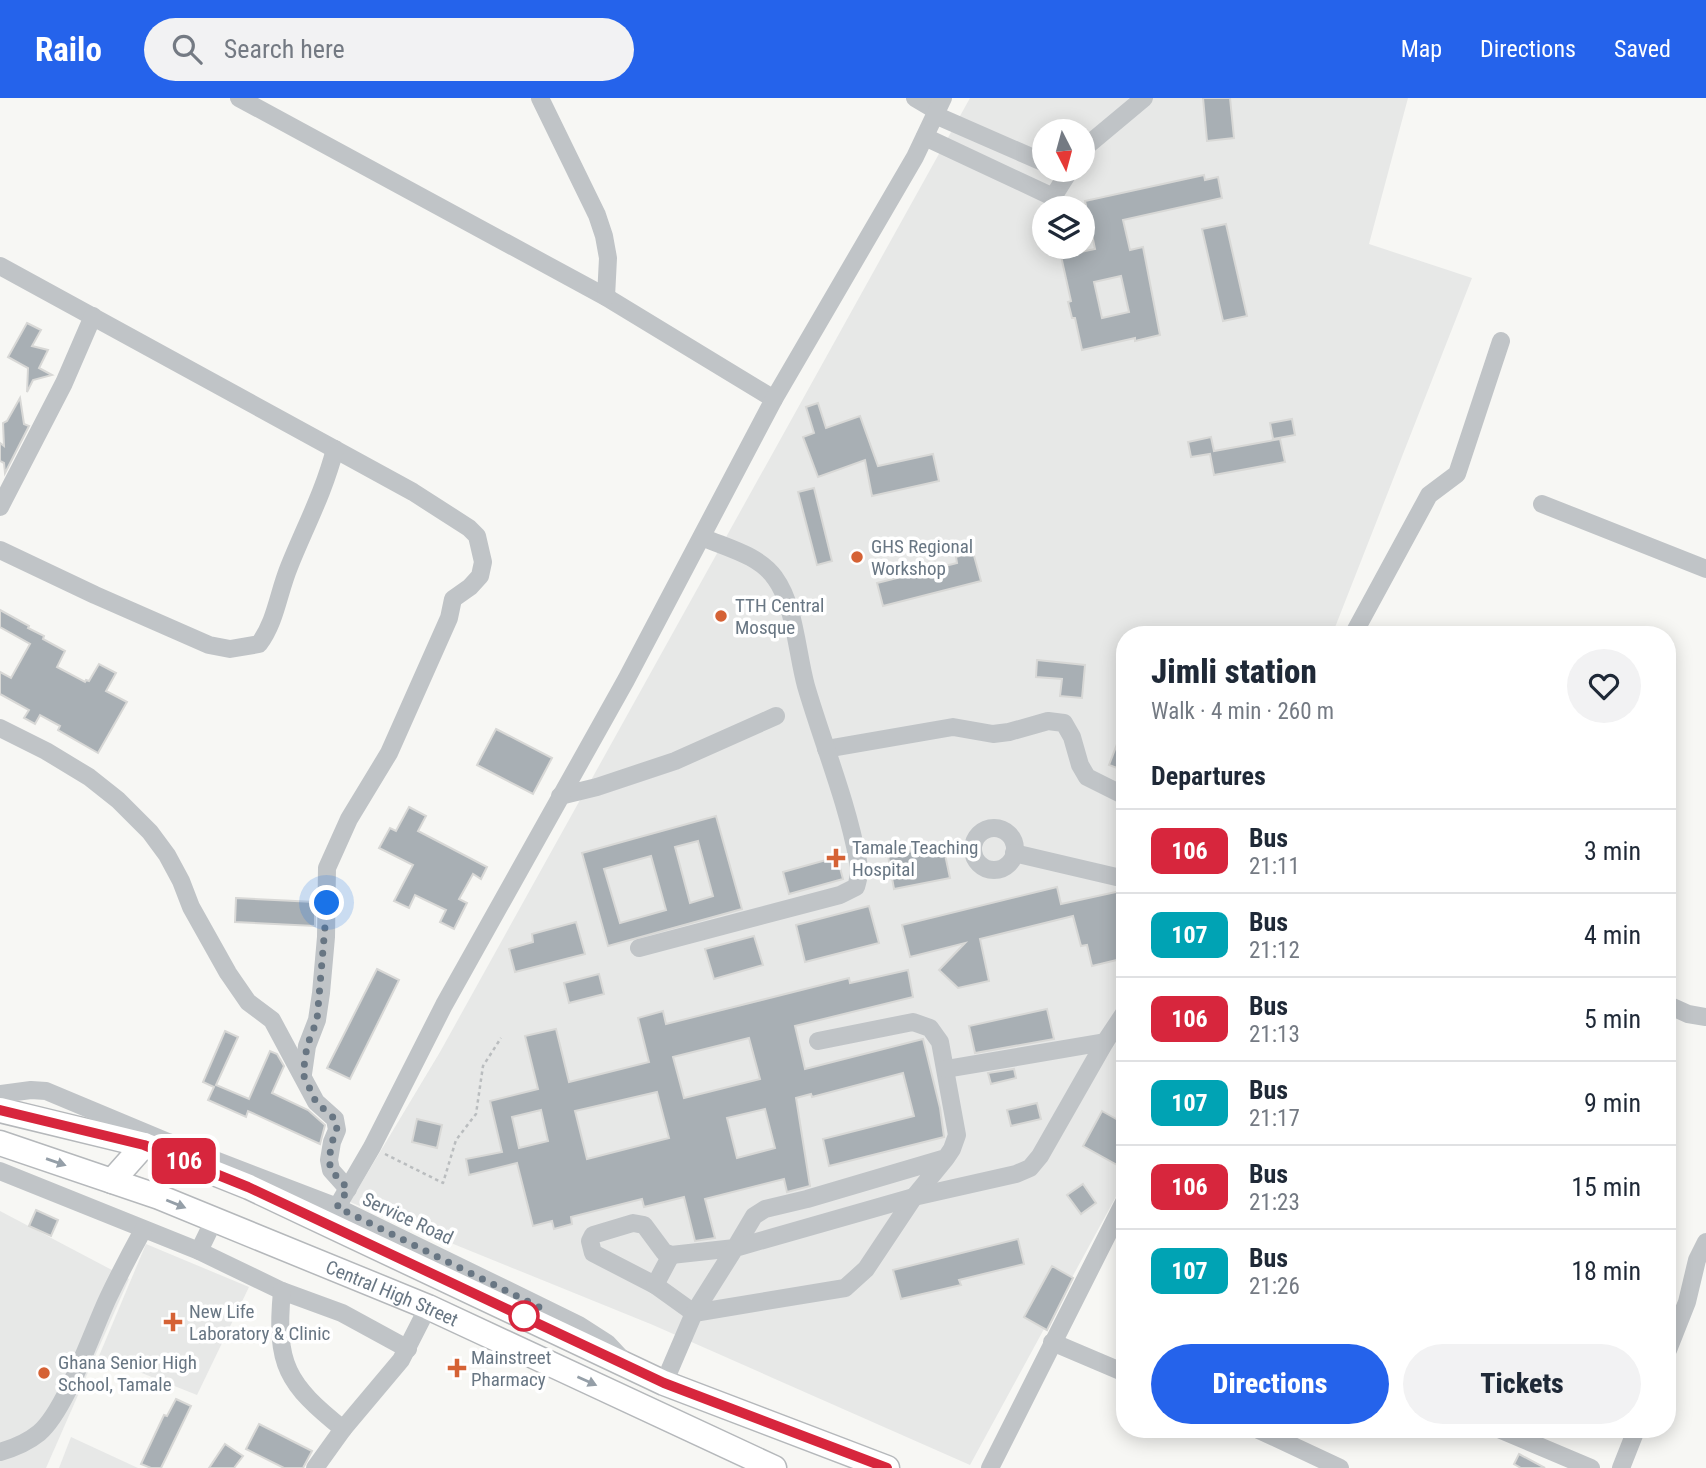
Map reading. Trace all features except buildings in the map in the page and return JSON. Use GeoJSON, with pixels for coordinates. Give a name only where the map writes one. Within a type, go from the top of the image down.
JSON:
{"type":"FeatureCollection","features":[{"type":"Feature","properties":{"kind":"highway","name":"Central High Street"},"geometry":{"type":"LineString","coordinates":[[0,1110],[144,1145],[248,1187],[337,1218],[664,1383],[887,1468]]}},
{"type":"Feature","properties":{"kind":"highway","name":"Central High Street"},"geometry":{"type":"LineString","coordinates":[[0,1143],[112,1181],[214,1220],[428,1307],[774,1468]]}},
{"type":"Feature","properties":{"kind":"highway"},"geometry":{"type":"LineString","coordinates":[[112,1181],[144,1145]]}},
{"type":"Feature","properties":{"kind":"street"},"geometry":{"type":"LineString","coordinates":[[239,98],[606,297],[774,399]]}},
{"type":"Feature","properties":{"kind":"street"},"geometry":{"type":"LineString","coordinates":[[273,117],[274,98]]}},
{"type":"Feature","properties":{"kind":"street"},"geometry":{"type":"LineString","coordinates":[[540,98],[597,215],[604,236],[608,258],[606,297]]}},
{"type":"Feature","properties":{"kind":"street"},"geometry":{"type":"LineString","coordinates":[[915,98],[1032,156]]}},
{"type":"Feature","properties":{"kind":"street"},"geometry":{"type":"LineString","coordinates":[[1096,138],[1144,98]]}},
{"type":"Feature","properties":{"kind":"street"},"geometry":{"type":"LineString","coordinates":[[337,1218],[348,1189],[444,1005],[702,537],[774,399],[915,157],[939,108]]}},
{"type":"Feature","properties":{"kind":"street"},"geometry":{"type":"LineString","coordinates":[[925,137],[1042,196]]}},
{"type":"Feature","properties":{"kind":"street"},"geometry":{"type":"LineString","coordinates":[[0,266],[413,492],[477,536],[483,562],[480,576],[470,587],[453,598],[449,618],[389,753],[349,819],[327,868],[326,937],[321,993],[317,1020],[307,1046],[303,1074]]}},
{"type":"Feature","properties":{"kind":"street"},"geometry":{"type":"LineString","coordinates":[[0,507],[64,383],[93,316]]}},
{"type":"Feature","properties":{"kind":"street"},"geometry":{"type":"LineString","coordinates":[[1358,626],[1429,495],[1457,474],[1501,341]]}},
{"type":"Feature","properties":{"kind":"street"},"geometry":{"type":"LineString","coordinates":[[0,550],[209,645],[230,649],[259,644],[270,629],[288,571],[326,484],[335,449]]}},
{"type":"Feature","properties":{"kind":"street"},"geometry":{"type":"LineString","coordinates":[[1542,504],[1706,569]]}},
{"type":"Feature","properties":{"kind":"street"},"geometry":{"type":"LineString","coordinates":[[639,948],[841,895],[856,887],[860,875],[806,684],[788,606],[778,582],[767,567],[702,537]]}},
{"type":"Feature","properties":{"kind":"street"},"geometry":{"type":"LineString","coordinates":[[560,796],[597,787],[675,761],[776,716]]}},
{"type":"Feature","properties":{"kind":"street"},"geometry":{"type":"LineString","coordinates":[[826,749],[953,727],[993,734],[1048,721],[1064,723],[1087,777],[1116,792]]}},
{"type":"Feature","properties":{"kind":"street"},"geometry":{"type":"LineString","coordinates":[[0,728],[89,777],[118,800],[150,832],[167,855],[191,907],[228,973],[248,1002],[272,1020],[316,1102],[335,1119],[337,1130],[329,1160],[331,1170],[348,1189]]}},
{"type":"Feature","properties":{"kind":"street"},"geometry":{"type":"LineString","coordinates":[[1014,853],[1116,875]]}},
{"type":"Feature","properties":{"kind":"street"},"geometry":{"type":"LineString","coordinates":[[1676,1009],[1706,1017]]}},
{"type":"Feature","properties":{"kind":"street"},"geometry":{"type":"LineString","coordinates":[[818,1041],[913,1022],[930,1028],[940,1042],[946,1069],[957,1135],[953,1149],[914,1198],[866,1269],[845,1288],[694,1313],[654,1285],[593,1253],[590,1241],[593,1235],[633,1223],[644,1225],[664,1252],[671,1255],[735,1248],[914,1198],[1016,1174],[1030,1168],[1040,1156],[1116,1026]]}},
{"type":"Feature","properties":{"kind":"street"},"geometry":{"type":"LineString","coordinates":[[946,1069],[1105,1042]]}},
{"type":"Feature","properties":{"kind":"street","name":"Service Road"},"geometry":{"type":"LineString","coordinates":[[0,1094],[46,1091],[337,1218]]}},
{"type":"Feature","properties":{"kind":"street"},"geometry":{"type":"LineString","coordinates":[[664,1383],[694,1313],[754,1216],[765,1209],[946,1158]]}},
{"type":"Feature","properties":{"kind":"street"},"geometry":{"type":"LineString","coordinates":[[0,1171],[200,1251],[282,1291],[342,1313],[408,1349]]}},
{"type":"Feature","properties":{"kind":"street"},"geometry":{"type":"LineString","coordinates":[[990,1468],[1116,1218]]}},
{"type":"Feature","properties":{"kind":"street"},"geometry":{"type":"LineString","coordinates":[[200,1251],[214,1220]]}},
{"type":"Feature","properties":{"kind":"street"},"geometry":{"type":"LineString","coordinates":[[0,1452],[40,1432],[50,1419],[69,1388],[108,1298],[143,1230]]}},
{"type":"Feature","properties":{"kind":"street"},"geometry":{"type":"LineString","coordinates":[[1676,1330],[1687,1302],[1697,1260],[1706,1242]]}},
{"type":"Feature","properties":{"kind":"street"},"geometry":{"type":"LineString","coordinates":[[654,1285],[671,1255]]}},
{"type":"Feature","properties":{"kind":"street"},"geometry":{"type":"LineString","coordinates":[[282,1291],[279,1320],[281,1346],[289,1372],[310,1403],[343,1429]]}},
{"type":"Feature","properties":{"kind":"street"},"geometry":{"type":"LineString","coordinates":[[315,1468],[408,1349],[428,1307]]}},
{"type":"Feature","properties":{"kind":"street"},"geometry":{"type":"LineString","coordinates":[[1052,1342],[1116,1369]]}},
{"type":"Feature","properties":{"kind":"street"},"geometry":{"type":"LineString","coordinates":[[1276,1438],[1340,1468]]}},
{"type":"Feature","properties":{"kind":"street"},"geometry":{"type":"LineString","coordinates":[[1520,1438],[1591,1468]]}},
{"type":"Feature","properties":{"kind":"street"},"geometry":{"type":"LineString","coordinates":[[1621,1468],[1633,1438]]}},
{"type":"Feature","properties":{"kind":"path"},"geometry":{"type":"LineString","coordinates":[[372,1147],[443,1183],[456,1140],[476,1114],[483,1066],[501,1038]]}},
{"type":"Feature","properties":{"kind":"shaded area","name":"Tamale Teaching Hospital"},"geometry":{"type":"Polygon","coordinates":[[[970,98],[1408,98],[1369,244],[1472,278],[1336,626],[1116,626],[1116,1197],[970,1465],[653,1325],[350,1202],[440,1052],[970,98]]]}},
{"type":"Feature","properties":{"kind":"shaded area","name":"Ghana Senior High School, Tamale"},"geometry":{"type":"Polygon","coordinates":[[[0,1211],[129,1279],[46,1468],[0,1468],[0,1211]]]}},
{"type":"Feature","properties":{"kind":"shaded area","name":"New Life Laboratory & Clinic"},"geometry":{"type":"Polygon","coordinates":[[[146,1244],[249,1287],[197,1395],[99,1356],[146,1244]]]}},
{"type":"Feature","properties":{"kind":"shaded area"},"geometry":{"type":"Polygon","coordinates":[[[71,1437],[138,1468],[59,1468],[71,1437]]]}},
{"type":"Feature","properties":{"kind":"bus line","name":"106"},"geometry":{"type":"LineString","coordinates":[[0,1110],[144,1145],[248,1187],[664,1383],[887,1468]]}},
{"type":"Feature","properties":{"kind":"place","name":"GHS Regional Workshop"},"geometry":{"type":"Point","coordinates":[857,557]}},
{"type":"Feature","properties":{"kind":"place","name":"TTH Central Mosque"},"geometry":{"type":"Point","coordinates":[721,616]}},
{"type":"Feature","properties":{"kind":"place","name":"Tamale Teaching Hospital"},"geometry":{"type":"Point","coordinates":[836,858]}},
{"type":"Feature","properties":{"kind":"place","name":"New Life Laboratory & Clinic"},"geometry":{"type":"Point","coordinates":[173,1322]}},
{"type":"Feature","properties":{"kind":"place","name":"Mainstreet Pharmacy"},"geometry":{"type":"Point","coordinates":[457,1368]}},
{"type":"Feature","properties":{"kind":"place","name":"Ghana Senior High School, Tamale"},"geometry":{"type":"Point","coordinates":[44,1373]}},
{"type":"Feature","properties":{"kind":"route"},"geometry":{"type":"LineString","coordinates":[[327,903],[317,1020],[307,1046],[303,1074],[316,1102],[335,1119],[337,1130],[329,1160],[331,1170],[348,1189],[337,1207],[541,1308],[524,1316]]}}]}
